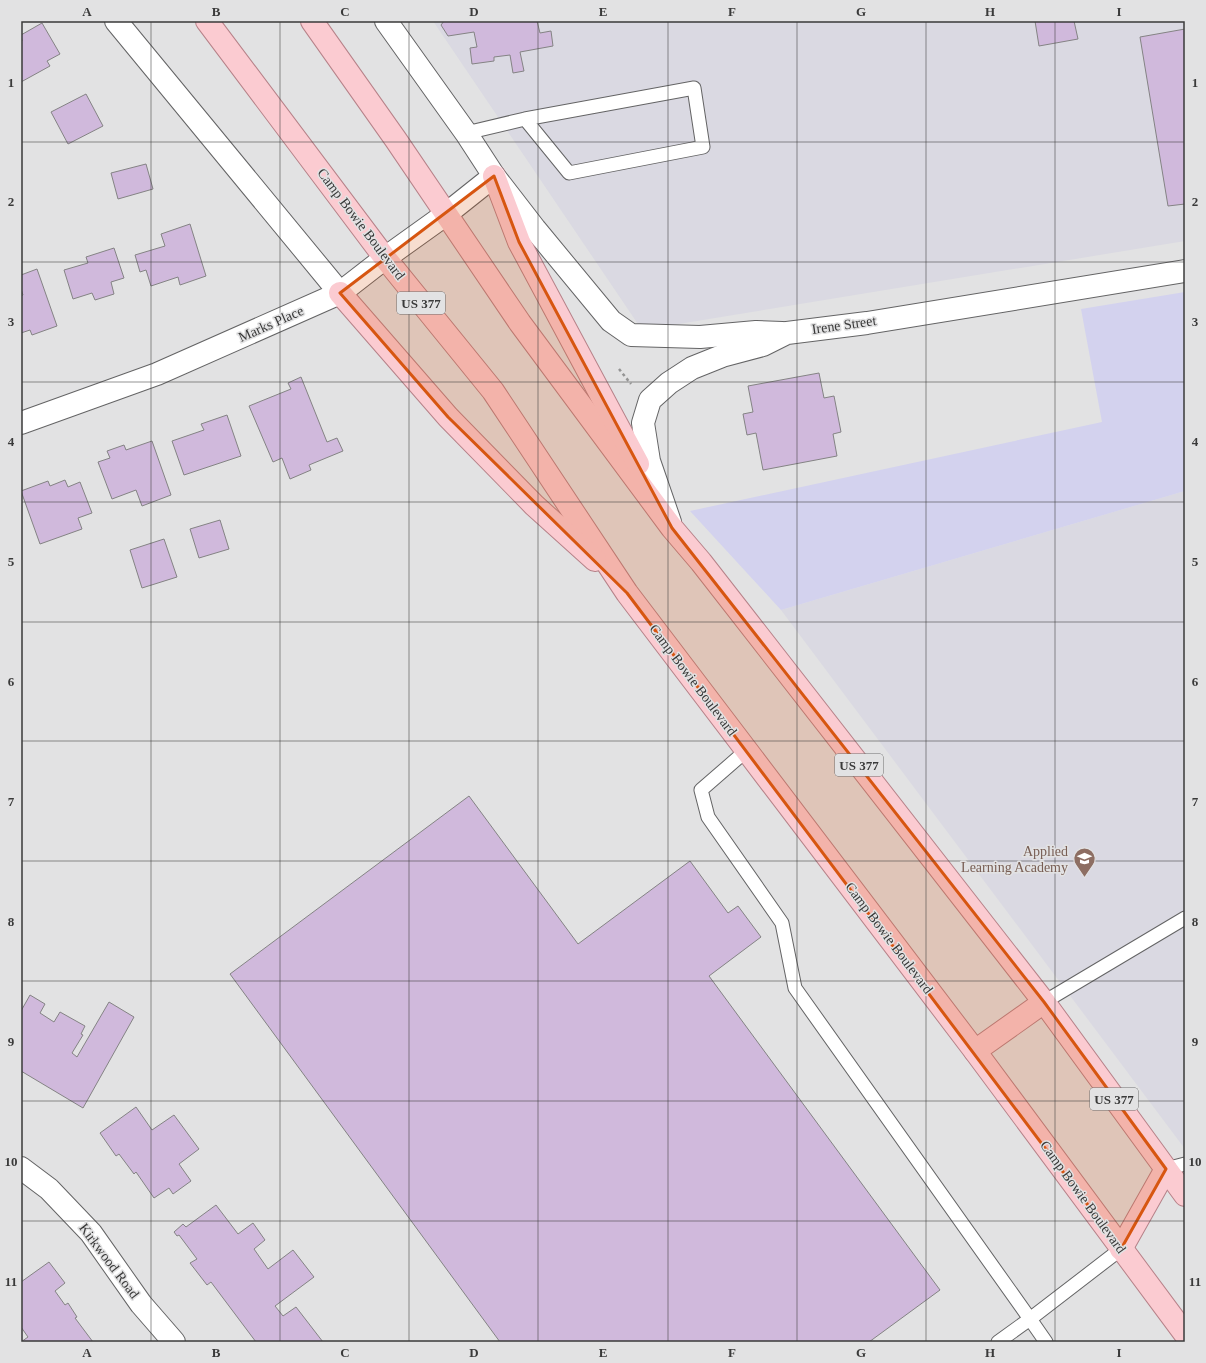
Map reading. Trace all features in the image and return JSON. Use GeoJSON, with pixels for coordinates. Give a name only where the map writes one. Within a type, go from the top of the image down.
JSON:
{"type":"FeatureCollection","features":[{"type":"Feature","properties":{"kind":"main road","name":"Camp Bowie Boulevard"},"geometry":{"type":"LineString","coordinates":[[207,21],[385,258],[493,391],[626,592],[975,1051],[1185,1334]]}},
{"type":"Feature","properties":{"kind":"main road","name":"US 377"},"geometry":{"type":"LineString","coordinates":[[312,21],[396,140],[445,215],[520,323],[672,528],[706,568],[1044,1002],[1175,1166],[1185,1195]]}},
{"type":"Feature","properties":{"kind":"main road"},"geometry":{"type":"LineString","coordinates":[[494,176],[519,242],[672,528]]}},
{"type":"Feature","properties":{"kind":"main road"},"geometry":{"type":"LineString","coordinates":[[340,294],[448,417],[534,505],[584,550],[626,592]]}},
{"type":"Feature","properties":{"kind":"main road"},"geometry":{"type":"LineString","coordinates":[[975,1051],[1044,1002]]}},
{"type":"Feature","properties":{"kind":"main road"},"geometry":{"type":"LineString","coordinates":[[1121,1249],[1175,1166]]}},
{"type":"Feature","properties":{"kind":"street"},"geometry":{"type":"LineString","coordinates":[[116,21],[340,294]]}},
{"type":"Feature","properties":{"kind":"street"},"geometry":{"type":"LineString","coordinates":[[386,21],[466,133],[494,176],[535,229],[611,321],[631,335],[700,337],[756,332],[787,333]]}},
{"type":"Feature","properties":{"kind":"street","name":"Marks Place"},"geometry":{"type":"LineString","coordinates":[[21,423],[158,374],[340,294],[385,258],[445,215],[494,176]]}},
{"type":"Feature","properties":{"kind":"street","name":"Irene Street"},"geometry":{"type":"LineString","coordinates":[[672,528],[649,461],[643,423],[650,400],[670,383],[692,368],[722,356],[763,345],[787,333],[867,323],[1185,271]]}},
{"type":"Feature","properties":{"kind":"street","name":"Kirkwood Road"},"geometry":{"type":"LineString","coordinates":[[21,1168],[49,1189],[91,1233],[141,1304],[174,1342]]}},
{"type":"Feature","properties":{"kind":"lane"},"geometry":{"type":"LineString","coordinates":[[466,133],[525,119],[694,88],[703,147],[569,173],[525,119]]}},
{"type":"Feature","properties":{"kind":"lane"},"geometry":{"type":"LineString","coordinates":[[746,750],[701,790],[708,817],[782,923],[795,988],[1046,1342]]}},
{"type":"Feature","properties":{"kind":"lane"},"geometry":{"type":"LineString","coordinates":[[1044,1002],[1185,918]]}},
{"type":"Feature","properties":{"kind":"lane"},"geometry":{"type":"LineString","coordinates":[[998,1342],[1121,1249]]}},
{"type":"Feature","properties":{"kind":"highlighted area"},"geometry":{"type":"Polygon","coordinates":[[[494,176],[519,242],[672,528],[1044,1002],[1166,1169],[1121,1249],[627,593],[448,417],[340,293],[494,176]]]}},
{"type":"Feature","properties":{"kind":"shaded area"},"geometry":{"type":"Polygon","coordinates":[[[433,21],[1185,21],[1185,241],[642,330],[433,21]]]}},
{"type":"Feature","properties":{"kind":"shaded area"},"geometry":{"type":"Polygon","coordinates":[[[1185,292],[1185,491],[781,610],[690,511],[1102,422],[1081,309],[1185,292]]]}},
{"type":"Feature","properties":{"kind":"shaded area","name":"Applied Learning Academy"},"geometry":{"type":"Polygon","coordinates":[[[1185,491],[1185,1149],[781,610],[1185,491]]]}},
{"type":"Feature","properties":{"kind":"building"},"geometry":{"type":"Polygon","coordinates":[[[444,21],[537,21],[540,33],[551,31],[553,46],[520,52],[524,71],[513,73],[510,55],[494,57],[494,61],[472,64],[470,48],[477,47],[474,32],[448,36],[441,25],[444,21]]]}},
{"type":"Feature","properties":{"kind":"building"},"geometry":{"type":"Polygon","coordinates":[[[1035,21],[1074,21],[1078,39],[1039,46],[1035,21]]]}},
{"type":"Feature","properties":{"kind":"building"},"geometry":{"type":"Polygon","coordinates":[[[42,23],[60,54],[47,61],[50,66],[21,82],[21,35],[42,23]]]}},
{"type":"Feature","properties":{"kind":"building"},"geometry":{"type":"Polygon","coordinates":[[[1185,29],[1185,204],[1168,206],[1140,37],[1185,29]]]}},
{"type":"Feature","properties":{"kind":"building"},"geometry":{"type":"Polygon","coordinates":[[[86,94],[103,126],[68,144],[51,112],[86,94]]]}},
{"type":"Feature","properties":{"kind":"building"},"geometry":{"type":"Polygon","coordinates":[[[146,164],[153,189],[118,199],[111,173],[146,164]]]}},
{"type":"Feature","properties":{"kind":"building"},"geometry":{"type":"Polygon","coordinates":[[[190,224],[206,276],[180,285],[178,277],[151,286],[146,270],[140,272],[135,255],[165,246],[161,234],[190,224]]]}},
{"type":"Feature","properties":{"kind":"building"},"geometry":{"type":"Polygon","coordinates":[[[114,248],[124,278],[111,282],[114,294],[95,300],[92,293],[73,299],[64,270],[88,263],[86,257],[114,248]]]}},
{"type":"Feature","properties":{"kind":"building"},"geometry":{"type":"Polygon","coordinates":[[[37,269],[57,326],[32,335],[30,330],[21,333],[21,296],[23,295],[21,289],[21,275],[37,269]]]}},
{"type":"Feature","properties":{"kind":"building"},"geometry":{"type":"Polygon","coordinates":[[[819,373],[824,398],[834,396],[841,432],[833,434],[837,456],[763,470],[756,433],[747,435],[743,414],[753,412],[748,386],[819,373]]]}},
{"type":"Feature","properties":{"kind":"building"},"geometry":{"type":"Polygon","coordinates":[[[301,377],[327,442],[337,438],[343,451],[309,465],[311,470],[290,479],[282,458],[273,462],[249,406],[291,389],[288,383],[301,377]]]}},
{"type":"Feature","properties":{"kind":"building"},"geometry":{"type":"Polygon","coordinates":[[[227,415],[241,456],[184,475],[172,441],[204,430],[201,424],[227,415]]]}},
{"type":"Feature","properties":{"kind":"building"},"geometry":{"type":"Polygon","coordinates":[[[152,441],[171,495],[142,506],[136,490],[112,499],[98,462],[110,458],[107,451],[124,445],[126,450],[152,441]]]}},
{"type":"Feature","properties":{"kind":"building"},"geometry":{"type":"Polygon","coordinates":[[[65,480],[68,487],[80,482],[92,513],[78,518],[82,529],[40,544],[21,491],[48,481],[50,486],[65,480]]]}},
{"type":"Feature","properties":{"kind":"building"},"geometry":{"type":"Polygon","coordinates":[[[220,520],[229,549],[199,558],[190,529],[220,520]]]}},
{"type":"Feature","properties":{"kind":"building"},"geometry":{"type":"Polygon","coordinates":[[[164,539],[177,577],[142,588],[130,550],[164,539]]]}},
{"type":"Feature","properties":{"kind":"building"},"geometry":{"type":"Polygon","coordinates":[[[469,796],[578,944],[690,861],[728,913],[738,906],[761,937],[709,976],[940,1290],[869,1342],[500,1342],[230,974],[469,796]]]}},
{"type":"Feature","properties":{"kind":"building"},"geometry":{"type":"Polygon","coordinates":[[[30,995],[45,1004],[40,1013],[54,1022],[60,1012],[85,1026],[81,1034],[83,1035],[72,1053],[77,1057],[109,1002],[134,1017],[83,1108],[21,1071],[21,1011],[30,995]]]}},
{"type":"Feature","properties":{"kind":"building"},"geometry":{"type":"Polygon","coordinates":[[[136,1107],[152,1130],[174,1115],[199,1149],[179,1164],[191,1181],[173,1194],[169,1188],[154,1198],[136,1172],[134,1174],[119,1154],[116,1156],[100,1133],[136,1107]]]}},
{"type":"Feature","properties":{"kind":"building"},"geometry":{"type":"Polygon","coordinates":[[[216,1205],[238,1234],[253,1223],[265,1240],[254,1249],[268,1269],[293,1250],[314,1277],[275,1306],[283,1316],[296,1307],[323,1342],[256,1342],[211,1282],[207,1285],[190,1263],[197,1259],[179,1235],[177,1236],[174,1232],[183,1224],[186,1227],[216,1205]]]}},
{"type":"Feature","properties":{"kind":"building"},"geometry":{"type":"Polygon","coordinates":[[[49,1262],[65,1283],[55,1291],[65,1305],[68,1303],[77,1317],[75,1318],[93,1342],[21,1342],[28,1337],[21,1327],[21,1282],[49,1262]]]}},
{"type":"Feature","properties":{"kind":"place","name":"Applied Learning Academy"},"geometry":{"type":"Point","coordinates":[1084,878]}}]}
